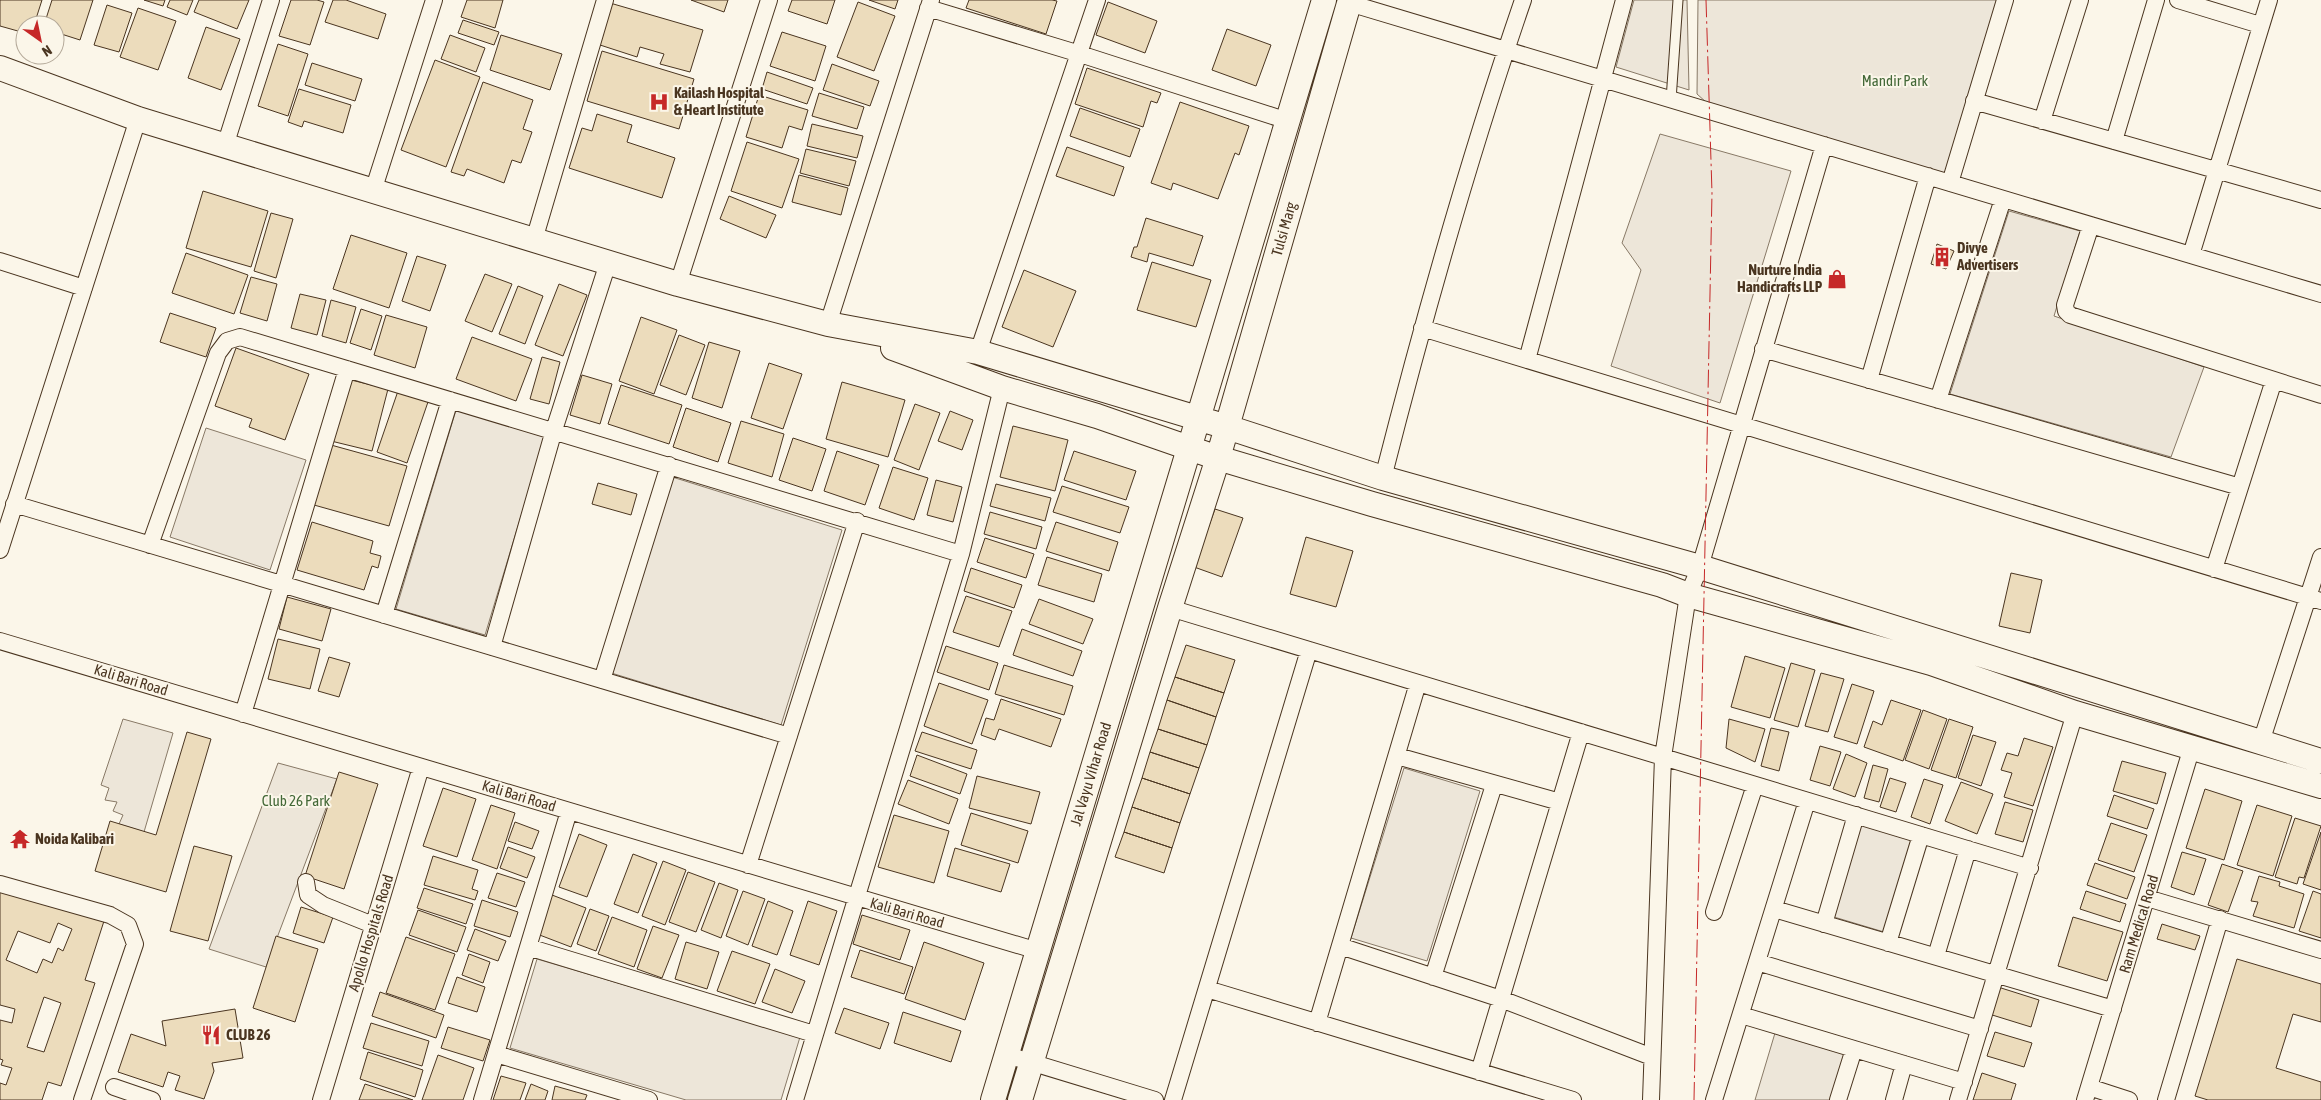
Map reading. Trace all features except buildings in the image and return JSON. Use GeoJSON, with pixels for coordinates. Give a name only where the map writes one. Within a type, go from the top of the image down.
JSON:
{"type":"FeatureCollection","features":[{"type":"Feature","properties":{"kind":"street"},"geometry":{"type":"LineString","coordinates":[[225,146],[271,0]]}},
{"type":"Feature","properties":{"kind":"street"},"geometry":{"type":"LineString","coordinates":[[373,191],[434,0]]}},
{"type":"Feature","properties":{"kind":"street"},"geometry":{"type":"LineString","coordinates":[[534,240],[605,0]]}},
{"type":"Feature","properties":{"kind":"street"},"geometry":{"type":"LineString","coordinates":[[678,284],[769,0]]}},
{"type":"Feature","properties":{"kind":"street"},"geometry":{"type":"LineString","coordinates":[[978,352],[1097,0]]}},
{"type":"Feature","properties":{"kind":"street","name":"Tulsi Marg"},"geometry":{"type":"LineString","coordinates":[[1188,448],[1324,0]]}},
{"type":"Feature","properties":{"kind":"street"},"geometry":{"type":"LineString","coordinates":[[1383,478],[1422,328],[1506,50],[1523,0]]}},
{"type":"Feature","properties":{"kind":"street"},"geometry":{"type":"LineString","coordinates":[[1527,360],[1624,0]]}},
{"type":"Feature","properties":{"kind":"street"},"geometry":{"type":"LineString","coordinates":[[1950,183],[2005,0]]}},
{"type":"Feature","properties":{"kind":"street"},"geometry":{"type":"LineString","coordinates":[[2042,121],[2080,0]]}},
{"type":"Feature","properties":{"kind":"street"},"geometry":{"type":"LineString","coordinates":[[2114,141],[2156,0]]}},
{"type":"Feature","properties":{"kind":"street"},"geometry":{"type":"LineString","coordinates":[[2178,0],[2260,25]]}},
{"type":"Feature","properties":{"kind":"street"},"geometry":{"type":"LineString","coordinates":[[2191,255],[2269,0]]}},
{"type":"Feature","properties":{"kind":"street"},"geometry":{"type":"LineString","coordinates":[[1346,1],[2321,294]]}},
{"type":"Feature","properties":{"kind":"street","name":"Tulsi Marg"},"geometry":{"type":"LineString","coordinates":[[1218,458],[1346,1]]}},
{"type":"Feature","properties":{"kind":"street"},"geometry":{"type":"LineString","coordinates":[[828,324],[929,4],[1288,121]]}},
{"type":"Feature","properties":{"kind":"street"},"geometry":{"type":"LineString","coordinates":[[5,72],[138,119],[678,284],[828,324],[978,352],[1227,427],[1383,478],[1700,567],[2257,753],[2321,786]]}},
{"type":"Feature","properties":{"kind":"street"},"geometry":{"type":"LineString","coordinates":[[1974,101],[2321,200]]}},
{"type":"Feature","properties":{"kind":"street"},"geometry":{"type":"LineString","coordinates":[[0,550],[138,119]]}},
{"type":"Feature","properties":{"kind":"street"},"geometry":{"type":"LineString","coordinates":[[1650,1100],[1663,757],[1688,594],[1700,567],[1740,425],[1824,145]]}},
{"type":"Feature","properties":{"kind":"street"},"geometry":{"type":"LineString","coordinates":[[1869,380],[1928,176]]}},
{"type":"Feature","properties":{"kind":"street"},"geometry":{"type":"LineString","coordinates":[[1938,400],[2004,199]]}},
{"type":"Feature","properties":{"kind":"street"},"geometry":{"type":"LineString","coordinates":[[2091,225],[2065,305],[2066,311],[2070,316],[2321,395]]}},
{"type":"Feature","properties":{"kind":"street"},"geometry":{"type":"LineString","coordinates":[[0,261],[84,288]]}},
{"type":"Feature","properties":{"kind":"street"},"geometry":{"type":"LineString","coordinates":[[492,647],[554,430],[608,263]]}},
{"type":"Feature","properties":{"kind":"street"},"geometry":{"type":"LineString","coordinates":[[828,324],[1002,388],[1097,416],[1218,458],[1372,504],[1931,663],[2075,713],[2192,747],[2321,761]]}},
{"type":"Feature","properties":{"kind":"street"},"geometry":{"type":"LineString","coordinates":[[1422,328],[2315,599]]}},
{"type":"Feature","properties":{"kind":"street"},"geometry":{"type":"LineString","coordinates":[[150,545],[218,353],[226,341],[240,337],[961,554]]}},
{"type":"Feature","properties":{"kind":"street"},"geometry":{"type":"LineString","coordinates":[[1763,349],[2240,487]]}},
{"type":"Feature","properties":{"kind":"street"},"geometry":{"type":"LineString","coordinates":[[243,714],[347,368]]}},
{"type":"Feature","properties":{"kind":"street"},"geometry":{"type":"LineString","coordinates":[[2214,569],[2274,380]]}},
{"type":"Feature","properties":{"kind":"street"},"geometry":{"type":"LineString","coordinates":[[795,1100],[961,554],[1002,388]]}},
{"type":"Feature","properties":{"kind":"street"},"geometry":{"type":"LineString","coordinates":[[1097,416],[1106,391]]}},
{"type":"Feature","properties":{"kind":"street"},"geometry":{"type":"LineString","coordinates":[[384,615],[450,400]]}},
{"type":"Feature","properties":{"kind":"street","name":"Jal Vayu Vihar Road"},"geometry":{"type":"LineString","coordinates":[[993,1100],[1188,448]]}},
{"type":"Feature","properties":{"kind":"street","name":"Jal Vayu Vihar Road"},"geometry":{"type":"LineString","coordinates":[[1020,1100],[1170,608],[1218,458]]}},
{"type":"Feature","properties":{"kind":"street"},"geometry":{"type":"LineString","coordinates":[[602,680],[669,465]]}},
{"type":"Feature","properties":{"kind":"street"},"geometry":{"type":"LineString","coordinates":[[14,504],[789,736]]}},
{"type":"Feature","properties":{"kind":"street"},"geometry":{"type":"LineString","coordinates":[[748,865],[857,522]]}},
{"type":"Feature","properties":{"kind":"street"},"geometry":{"type":"LineString","coordinates":[[2257,753],[2315,599],[2321,557]]}},
{"type":"Feature","properties":{"kind":"street"},"geometry":{"type":"LineString","coordinates":[[1170,608],[2030,868]]}},
{"type":"Feature","properties":{"kind":"street","name":"Kali Bari Road"},"geometry":{"type":"LineString","coordinates":[[0,641],[1038,952]]}},
{"type":"Feature","properties":{"kind":"street"},"geometry":{"type":"LineString","coordinates":[[1174,1100],[1309,650]]}},
{"type":"Feature","properties":{"kind":"street"},"geometry":{"type":"LineString","coordinates":[[1317,1022],[1418,683]]}},
{"type":"Feature","properties":{"kind":"street"},"geometry":{"type":"LineString","coordinates":[[1958,1100],[2030,868],[2075,713]]}},
{"type":"Feature","properties":{"kind":"street"},"geometry":{"type":"LineString","coordinates":[[1479,1072],[1581,732]]}},
{"type":"Feature","properties":{"kind":"street","name":"Ram Medical Road"},"geometry":{"type":"LineString","coordinates":[[2087,1094],[2192,747]]}},
{"type":"Feature","properties":{"kind":"street"},"geometry":{"type":"LineString","coordinates":[[1397,756],[1560,802]]}},
{"type":"Feature","properties":{"kind":"street","name":"Apollo Hospitals Road"},"geometry":{"type":"LineString","coordinates":[[321,1100],[421,767]]}},
{"type":"Feature","properties":{"kind":"street"},"geometry":{"type":"LineString","coordinates":[[1433,977],[1494,784]]}},
{"type":"Feature","properties":{"kind":"street"},"geometry":{"type":"LineString","coordinates":[[1714,912],[1755,785]]}},
{"type":"Feature","properties":{"kind":"street"},"geometry":{"type":"LineString","coordinates":[[1714,1100],[1807,800]]}},
{"type":"Feature","properties":{"kind":"street"},"geometry":{"type":"LineString","coordinates":[[482,1100],[569,811]]}},
{"type":"Feature","properties":{"kind":"street"},"geometry":{"type":"LineString","coordinates":[[1824,924],[1856,815]]}},
{"type":"Feature","properties":{"kind":"street"},"geometry":{"type":"LineString","coordinates":[[1888,943],[1921,835]]}},
{"type":"Feature","properties":{"kind":"street"},"geometry":{"type":"LineString","coordinates":[[1936,956],[1968,849]]}},
{"type":"Feature","properties":{"kind":"street"},"geometry":{"type":"LineString","coordinates":[[306,882],[308,896],[323,905],[373,925]]}},
{"type":"Feature","properties":{"kind":"street"},"geometry":{"type":"LineString","coordinates":[[0,884],[110,915],[128,925],[135,944],[82,1100]]}},
{"type":"Feature","properties":{"kind":"street"},"geometry":{"type":"LineString","coordinates":[[2147,898],[2321,950]]}},
{"type":"Feature","properties":{"kind":"street"},"geometry":{"type":"LineString","coordinates":[[1774,909],[2113,1009]]}},
{"type":"Feature","properties":{"kind":"street"},"geometry":{"type":"LineString","coordinates":[[2166,1100],[2220,919]]}},
{"type":"Feature","properties":{"kind":"street"},"geometry":{"type":"LineString","coordinates":[[1340,946],[1501,1000],[1652,1057]]}},
{"type":"Feature","properties":{"kind":"street"},"geometry":{"type":"LineString","coordinates":[[528,947],[814,1034]]}},
{"type":"Feature","properties":{"kind":"street"},"geometry":{"type":"LineString","coordinates":[[1757,962],[1980,1029]]}},
{"type":"Feature","properties":{"kind":"street"},"geometry":{"type":"LineString","coordinates":[[1207,989],[1573,1100]]}},
{"type":"Feature","properties":{"kind":"street"},"geometry":{"type":"LineString","coordinates":[[1741,1015],[1964,1082]]}},
{"type":"Feature","properties":{"kind":"street"},"geometry":{"type":"LineString","coordinates":[[1838,1100],[1854,1049]]}},
{"type":"Feature","properties":{"kind":"street"},"geometry":{"type":"LineString","coordinates":[[496,1054],[650,1100]]}},
{"type":"Feature","properties":{"kind":"street"},"geometry":{"type":"LineString","coordinates":[[1007,1055],[1155,1100]]}},
{"type":"Feature","properties":{"kind":"street"},"geometry":{"type":"LineString","coordinates":[[1894,1100],[1904,1064]]}},
{"type":"Feature","properties":{"kind":"street"},"geometry":{"type":"LineString","coordinates":[[114,1087],[152,1100]]}},
{"type":"Feature","properties":{"kind":"street"},"geometry":{"type":"LineString","coordinates":[[2087,1094],[2129,1100]]}},
{"type":"Feature","properties":{"kind":"lane"},"geometry":{"type":"LineString","coordinates":[[1671,100],[1678,0]]}},
{"type":"Feature","properties":{"kind":"green space"},"geometry":{"type":"Polygon","coordinates":[[[1634,0],[1687,0],[1689,90],[1616,67],[1634,0]]]}},
{"type":"Feature","properties":{"kind":"green space","name":"Mandir Park"},"geometry":{"type":"Polygon","coordinates":[[[1698,0],[2003,0],[1950,183],[1716,111],[1697,94],[1698,0]]]}},
{"type":"Feature","properties":{"kind":"green space"},"geometry":{"type":"Polygon","coordinates":[[[1660,134],[1791,171],[1720,403],[1611,366],[1641,270],[1622,243],[1660,134]]]}},
{"type":"Feature","properties":{"kind":"green space"},"geometry":{"type":"Polygon","coordinates":[[[2009,211],[2080,231],[2054,316],[2204,367],[2171,457],[1950,394],[2009,211]]]}},
{"type":"Feature","properties":{"kind":"green space"},"geometry":{"type":"Polygon","coordinates":[[[456,410],[545,437],[485,635],[396,609],[456,410]]]}},
{"type":"Feature","properties":{"kind":"green space"},"geometry":{"type":"Polygon","coordinates":[[[206,428],[306,460],[270,570],[170,537],[206,428]]]}},
{"type":"Feature","properties":{"kind":"green space"},"geometry":{"type":"Polygon","coordinates":[[[669,476],[842,530],[781,725],[608,672],[669,476]]]}},
{"type":"Feature","properties":{"kind":"green space"},"geometry":{"type":"Polygon","coordinates":[[[123,719],[173,733],[144,832],[119,824],[123,815],[113,811],[117,802],[105,800],[109,788],[101,785],[123,719]]]}},
{"type":"Feature","properties":{"kind":"green space","name":"Club 26 Park"},"geometry":{"type":"Polygon","coordinates":[[[278,763],[337,779],[266,967],[209,949],[278,763]]]}},
{"type":"Feature","properties":{"kind":"green space"},"geometry":{"type":"Polygon","coordinates":[[[1404,768],[1480,791],[1427,961],[1351,938],[1404,768]]]}},
{"type":"Feature","properties":{"kind":"green space"},"geometry":{"type":"Polygon","coordinates":[[[1861,825],[1912,840],[1884,932],[1834,917],[1861,825]]]}},
{"type":"Feature","properties":{"kind":"green space"},"geometry":{"type":"Polygon","coordinates":[[[537,959],[800,1037],[781,1100],[686,1100],[510,1048],[537,959]]]}},
{"type":"Feature","properties":{"kind":"green space"},"geometry":{"type":"Polygon","coordinates":[[[1775,1033],[1845,1054],[1831,1100],[1755,1100],[1775,1033]]]}},
{"type":"Feature","properties":{"kind":"power"},"geometry":{"type":"LineString","coordinates":[[1694,1100],[1712,193],[1706,0]]}},
{"type":"Feature","properties":{"kind":"place","name":"Kailash Hospital & Heart Institute"},"geometry":{"type":"Point","coordinates":[659,102]}},
{"type":"Feature","properties":{"kind":"place","name":"Divye Advertisers"},"geometry":{"type":"Point","coordinates":[1942,257]}},
{"type":"Feature","properties":{"kind":"place","name":"Nurture India Handicrafts LLP"},"geometry":{"type":"Point","coordinates":[1837,279]}},
{"type":"Feature","properties":{"kind":"place","name":"Noida Kalibari"},"geometry":{"type":"Point","coordinates":[20,839]}},
{"type":"Feature","properties":{"kind":"place","name":"CLUB 26"},"geometry":{"type":"Point","coordinates":[211,1035]}}]}
